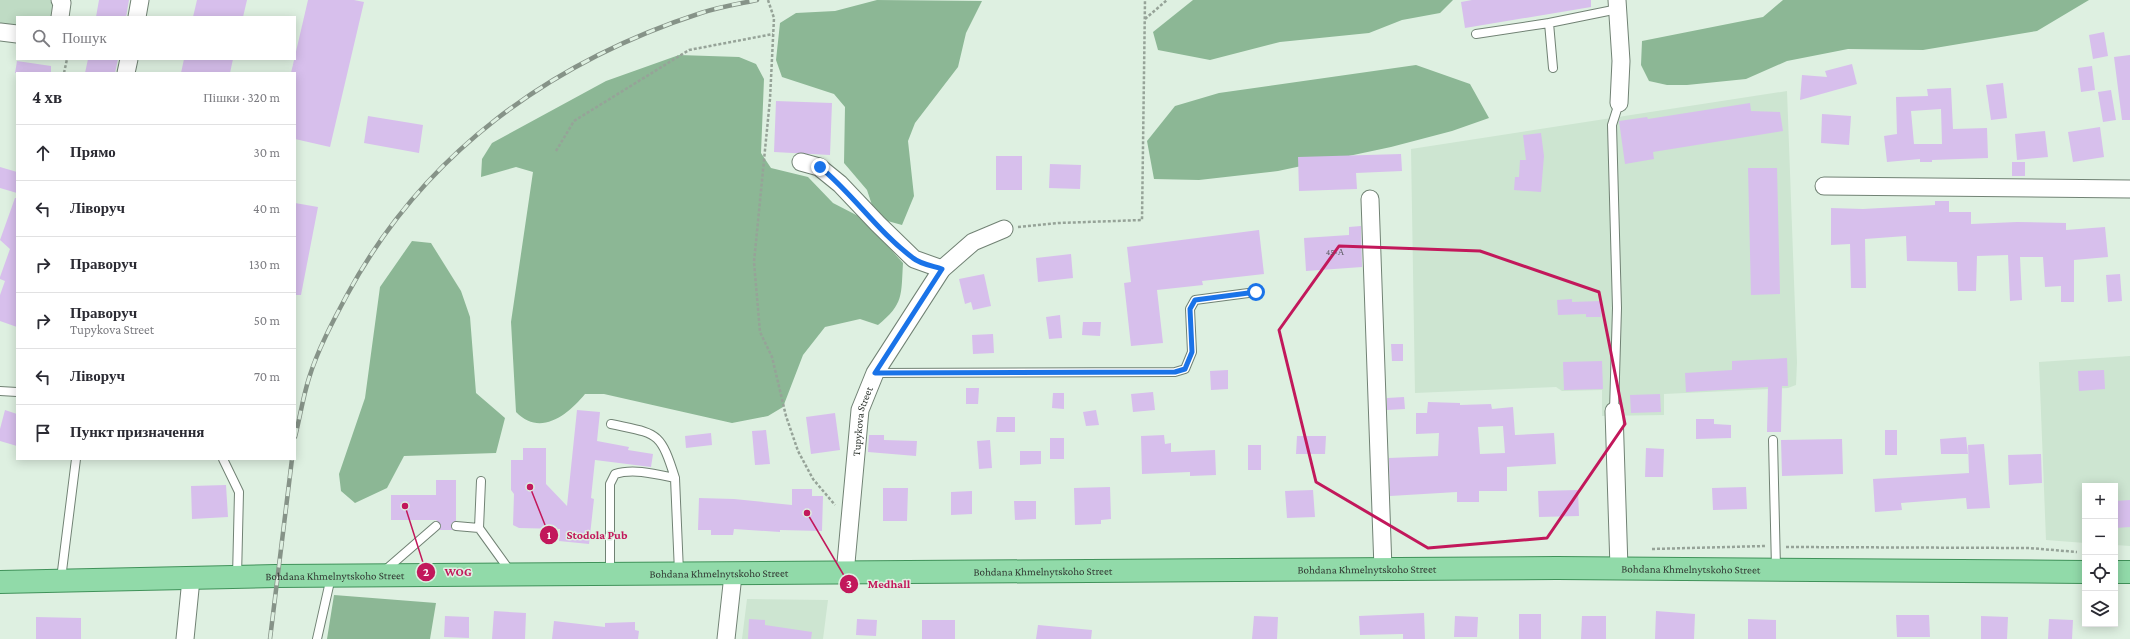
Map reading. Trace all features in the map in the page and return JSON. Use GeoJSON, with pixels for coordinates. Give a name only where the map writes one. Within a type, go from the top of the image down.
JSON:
{"type":"FeatureCollection","features":[{"type":"Feature","properties":{"kind":"main road","name":"Bohdana Khmelnytskoho Street"},"geometry":{"type":"LineString","coordinates":[[0,582],[332,576],[733,575],[1383,569],[1619,568],[2082,572]]}},
{"type":"Feature","properties":{"kind":"main road"},"geometry":{"type":"LineString","coordinates":[[2118,572],[2130,572]]}},
{"type":"Feature","properties":{"kind":"street"},"geometry":{"type":"LineString","coordinates":[[137,16],[140,0]]}},
{"type":"Feature","properties":{"kind":"street"},"geometry":{"type":"LineString","coordinates":[[1618,2],[1621,61],[1619,103]]}},
{"type":"Feature","properties":{"kind":"street"},"geometry":{"type":"LineString","coordinates":[[0,32],[16,34]]}},
{"type":"Feature","properties":{"kind":"street"},"geometry":{"type":"LineString","coordinates":[[126,72],[129,60]]}},
{"type":"Feature","properties":{"kind":"street"},"geometry":{"type":"LineString","coordinates":[[801,162],[820,167],[840,184],[914,259],[942,269]]}},
{"type":"Feature","properties":{"kind":"street"},"geometry":{"type":"LineString","coordinates":[[1824,186],[2130,189]]}},
{"type":"Feature","properties":{"kind":"street"},"geometry":{"type":"LineString","coordinates":[[1370,199],[1383,569]]}},
{"type":"Feature","properties":{"kind":"street","name":"Tupykova Street"},"geometry":{"type":"LineString","coordinates":[[845,574],[860,410],[875,373],[942,269],[973,242],[1004,228]]}},
{"type":"Feature","properties":{"kind":"street"},"geometry":{"type":"LineString","coordinates":[[1614,411],[1619,568]]}},
{"type":"Feature","properties":{"kind":"street"},"geometry":{"type":"LineString","coordinates":[[726,639],[733,575]]}},
{"type":"Feature","properties":{"kind":"street"},"geometry":{"type":"LineString","coordinates":[[185,639],[191,579]]}},
{"type":"Feature","properties":{"kind":"lane"},"geometry":{"type":"LineString","coordinates":[[1476,34],[1549,23],[1618,2]]}},
{"type":"Feature","properties":{"kind":"lane"},"geometry":{"type":"LineString","coordinates":[[1549,23],[1553,68]]}},
{"type":"Feature","properties":{"kind":"lane"},"geometry":{"type":"LineString","coordinates":[[1614,411],[1617,308],[1612,125],[1619,103]]}},
{"type":"Feature","properties":{"kind":"lane"},"geometry":{"type":"LineString","coordinates":[[875,373],[1175,372],[1185,369],[1192,352],[1190,309],[1195,300],[1256,292]]}},
{"type":"Feature","properties":{"kind":"lane"},"geometry":{"type":"LineString","coordinates":[[0,386],[4,391],[16,392]]}},
{"type":"Feature","properties":{"kind":"lane"},"geometry":{"type":"LineString","coordinates":[[611,424],[651,433],[660,440],[668,455],[675,478],[679,575]]}},
{"type":"Feature","properties":{"kind":"lane"},"geometry":{"type":"LineString","coordinates":[[1773,440],[1776,569]]}},
{"type":"Feature","properties":{"kind":"lane"},"geometry":{"type":"LineString","coordinates":[[61,582],[76,460]]}},
{"type":"Feature","properties":{"kind":"lane"},"geometry":{"type":"LineString","coordinates":[[223,460],[239,492],[237,577]]}},
{"type":"Feature","properties":{"kind":"lane"},"geometry":{"type":"LineString","coordinates":[[610,575],[610,484],[614,474],[622,472],[652,473],[675,478]]}},
{"type":"Feature","properties":{"kind":"lane"},"geometry":{"type":"LineString","coordinates":[[481,481],[479,528],[513,575]]}},
{"type":"Feature","properties":{"kind":"lane"},"geometry":{"type":"LineString","coordinates":[[378,576],[436,526]]}},
{"type":"Feature","properties":{"kind":"lane"},"geometry":{"type":"LineString","coordinates":[[456,526],[479,528]]}},
{"type":"Feature","properties":{"kind":"lane"},"geometry":{"type":"LineString","coordinates":[[318,639],[332,576]]}},
{"type":"Feature","properties":{"kind":"path"},"geometry":{"type":"LineString","coordinates":[[768,0],[774,18],[767,137],[754,262],[760,332],[772,357],[786,416],[798,451],[813,479],[849,523]]}},
{"type":"Feature","properties":{"kind":"path"},"geometry":{"type":"LineString","coordinates":[[1004,228],[1059,222],[1142,220],[1145,0]]}},
{"type":"Feature","properties":{"kind":"path"},"geometry":{"type":"LineString","coordinates":[[1145,19],[1168,0]]}},
{"type":"Feature","properties":{"kind":"path"},"geometry":{"type":"LineString","coordinates":[[556,151],[574,121],[689,50],[773,34]]}},
{"type":"Feature","properties":{"kind":"path"},"geometry":{"type":"LineString","coordinates":[[64,72],[67,60]]}},
{"type":"Feature","properties":{"kind":"highlighted area"},"geometry":{"type":"Polygon","coordinates":[[[1339,246],[1480,251],[1599,292],[1625,424],[1547,538],[1428,548],[1316,482],[1279,330],[1339,246]]]}},
{"type":"Feature","properties":{"kind":"shaded area"},"geometry":{"type":"Polygon","coordinates":[[[0,0],[50,0],[52,5],[51,16],[16,16],[16,29],[0,27],[0,0]]]}},
{"type":"Feature","properties":{"kind":"shaded area"},"geometry":{"type":"Polygon","coordinates":[[[1787,91],[1797,362],[1796,385],[1788,388],[1664,394],[1664,415],[1602,416],[1602,390],[1562,391],[1556,387],[1415,393],[1411,149],[1787,91]]]}},
{"type":"Feature","properties":{"kind":"shaded area"},"geometry":{"type":"Polygon","coordinates":[[[2130,356],[2130,546],[2118,545],[2118,483],[2082,483],[2082,543],[2046,540],[2039,362],[2130,356]]]}},
{"type":"Feature","properties":{"kind":"shaded area"},"geometry":{"type":"Polygon","coordinates":[[[747,599],[828,600],[823,639],[742,639],[747,599]]]}},
{"type":"Feature","properties":{"kind":"green space"},"geometry":{"type":"Polygon","coordinates":[[[877,0],[982,1],[966,33],[958,67],[915,123],[908,141],[914,196],[902,225],[884,220],[873,208],[867,190],[844,163],[845,107],[834,94],[782,77],[776,60],[780,23],[796,13],[835,11],[877,0]]]}},
{"type":"Feature","properties":{"kind":"green space"},"geometry":{"type":"Polygon","coordinates":[[[1193,0],[1453,0],[1440,13],[1402,20],[1369,33],[1280,42],[1210,60],[1158,50],[1153,32],[1193,0]]]}},
{"type":"Feature","properties":{"kind":"green space"},"geometry":{"type":"Polygon","coordinates":[[[1783,0],[2089,0],[2037,31],[1923,50],[1848,49],[1787,61],[1746,79],[1687,85],[1667,85],[1649,81],[1641,65],[1642,41],[1763,17],[1783,0]]]}},
{"type":"Feature","properties":{"kind":"green space"},"geometry":{"type":"Polygon","coordinates":[[[679,55],[739,57],[756,64],[764,79],[761,153],[771,168],[808,177],[833,203],[864,219],[903,263],[900,298],[893,311],[878,325],[860,319],[825,327],[803,355],[783,407],[768,416],[732,423],[604,394],[585,394],[562,416],[553,420],[544,423],[535,423],[525,419],[516,412],[511,322],[533,172],[516,167],[481,177],[482,159],[492,143],[606,81],[679,55]]]}},
{"type":"Feature","properties":{"kind":"green space"},"geometry":{"type":"Polygon","coordinates":[[[1416,65],[1470,84],[1489,118],[1452,131],[1391,147],[1278,171],[1199,180],[1154,179],[1147,141],[1175,106],[1219,93],[1416,65]]]}},
{"type":"Feature","properties":{"kind":"green space"},"geometry":{"type":"Polygon","coordinates":[[[412,241],[431,243],[461,291],[470,317],[476,393],[505,418],[496,453],[404,456],[387,488],[355,503],[341,491],[339,474],[365,398],[380,287],[412,241]]]}},
{"type":"Feature","properties":{"kind":"green space"},"geometry":{"type":"Polygon","coordinates":[[[334,595],[436,603],[430,639],[327,639],[334,595]]]}},
{"type":"Feature","properties":{"kind":"building"},"geometry":{"type":"Polygon","coordinates":[[[99,0],[129,0],[126,16],[96,16],[99,0]]]}},
{"type":"Feature","properties":{"kind":"building"},"geometry":{"type":"Polygon","coordinates":[[[197,0],[247,0],[243,16],[193,16],[197,0]]]}},
{"type":"Feature","properties":{"kind":"building"},"geometry":{"type":"Polygon","coordinates":[[[308,0],[354,0],[364,2],[330,147],[296,139],[296,72],[291,72],[294,60],[296,60],[296,52],[308,0]]]}},
{"type":"Feature","properties":{"kind":"building"},"geometry":{"type":"Polygon","coordinates":[[[1472,0],[1591,0],[1591,7],[1465,28],[1461,2],[1472,0]]]}},
{"type":"Feature","properties":{"kind":"building"},"geometry":{"type":"Polygon","coordinates":[[[2104,32],[2108,56],[2093,59],[2089,35],[2104,32]]]}},
{"type":"Feature","properties":{"kind":"building"},"geometry":{"type":"Polygon","coordinates":[[[2130,55],[2130,120],[2122,120],[2114,57],[2130,55]]]}},
{"type":"Feature","properties":{"kind":"building"},"geometry":{"type":"Polygon","coordinates":[[[88,60],[118,60],[115,72],[85,72],[88,60]]]}},
{"type":"Feature","properties":{"kind":"building"},"geometry":{"type":"Polygon","coordinates":[[[184,60],[233,60],[230,72],[181,72],[184,60]]]}},
{"type":"Feature","properties":{"kind":"building"},"geometry":{"type":"Polygon","coordinates":[[[17,61],[51,66],[51,72],[15,73],[17,61]]]}},
{"type":"Feature","properties":{"kind":"building"},"geometry":{"type":"Polygon","coordinates":[[[1852,64],[1857,84],[1800,100],[1802,75],[1827,77],[1825,71],[1852,64]]]}},
{"type":"Feature","properties":{"kind":"building"},"geometry":{"type":"Polygon","coordinates":[[[2092,66],[2095,90],[2081,92],[2078,68],[2092,66]]]}},
{"type":"Feature","properties":{"kind":"building"},"geometry":{"type":"Polygon","coordinates":[[[2003,83],[2007,118],[1991,120],[1986,85],[2003,83]]]}},
{"type":"Feature","properties":{"kind":"building"},"geometry":{"type":"Polygon","coordinates":[[[1951,88],[1953,129],[1987,128],[1988,158],[1932,160],[1932,162],[1920,162],[1920,159],[1887,162],[1884,136],[1897,134],[1896,97],[1928,96],[1927,89],[1951,88]],[[1941,109],[1911,111],[1914,144],[1942,144],[1941,109]]]}},
{"type":"Feature","properties":{"kind":"building"},"geometry":{"type":"Polygon","coordinates":[[[2111,90],[2116,120],[2103,122],[2098,92],[2111,90]]]}},
{"type":"Feature","properties":{"kind":"building"},"geometry":{"type":"Polygon","coordinates":[[[776,101],[832,103],[830,155],[774,152],[776,101]]]}},
{"type":"Feature","properties":{"kind":"building"},"geometry":{"type":"Polygon","coordinates":[[[1750,103],[1751,111],[1780,112],[1783,131],[1653,152],[1654,159],[1625,164],[1619,121],[1647,117],[1648,119],[1750,103]]]}},
{"type":"Feature","properties":{"kind":"building"},"geometry":{"type":"Polygon","coordinates":[[[1822,114],[1851,116],[1849,145],[1821,143],[1822,114]]]}},
{"type":"Feature","properties":{"kind":"building"},"geometry":{"type":"Polygon","coordinates":[[[368,116],[423,125],[419,153],[364,143],[368,116]]]}},
{"type":"Feature","properties":{"kind":"building"},"geometry":{"type":"Polygon","coordinates":[[[2100,127],[2104,157],[2073,162],[2068,132],[2100,127]]]}},
{"type":"Feature","properties":{"kind":"building"},"geometry":{"type":"Polygon","coordinates":[[[2045,131],[2048,157],[2017,160],[2015,134],[2045,131]]]}},
{"type":"Feature","properties":{"kind":"building"},"geometry":{"type":"Polygon","coordinates":[[[1541,133],[1544,156],[1541,192],[1514,190],[1515,177],[1519,177],[1520,160],[1526,160],[1523,135],[1541,133]]]}},
{"type":"Feature","properties":{"kind":"building"},"geometry":{"type":"Polygon","coordinates":[[[1401,154],[1402,171],[1356,173],[1357,189],[1299,191],[1298,157],[1401,154]]]}},
{"type":"Feature","properties":{"kind":"building"},"geometry":{"type":"Polygon","coordinates":[[[996,156],[1022,156],[1022,190],[996,190],[996,156]]]}},
{"type":"Feature","properties":{"kind":"building"},"geometry":{"type":"Polygon","coordinates":[[[2012,162],[2025,162],[2025,176],[2012,176],[2012,162]]]}},
{"type":"Feature","properties":{"kind":"building"},"geometry":{"type":"Polygon","coordinates":[[[1050,164],[1081,165],[1080,189],[1049,188],[1050,164]]]}},
{"type":"Feature","properties":{"kind":"building"},"geometry":{"type":"Polygon","coordinates":[[[0,167],[16,172],[16,193],[0,188],[0,167]]]}},
{"type":"Feature","properties":{"kind":"building"},"geometry":{"type":"Polygon","coordinates":[[[1748,168],[1777,168],[1780,294],[1751,295],[1748,168]]]}},
{"type":"Feature","properties":{"kind":"building"},"geometry":{"type":"Polygon","coordinates":[[[16,198],[16,327],[0,321],[0,295],[5,281],[0,279],[0,277],[10,249],[0,240],[16,198]]]}},
{"type":"Feature","properties":{"kind":"building"},"geometry":{"type":"Polygon","coordinates":[[[1935,201],[1949,201],[1949,212],[1971,212],[1971,224],[2017,222],[2066,223],[2066,230],[2105,227],[2108,257],[2074,260],[2074,302],[2061,302],[2061,286],[2045,287],[2043,257],[2020,257],[2022,300],[2010,301],[2008,255],[1977,256],[1976,291],[1958,291],[1957,262],[1907,261],[1906,236],[1865,239],[1866,288],[1851,288],[1850,244],[1831,245],[1831,208],[1863,209],[1935,205],[1935,201]]]}},
{"type":"Feature","properties":{"kind":"building"},"geometry":{"type":"Polygon","coordinates":[[[296,203],[318,207],[301,295],[296,295],[296,203]]]}},
{"type":"Feature","properties":{"kind":"building"},"geometry":{"type":"Polygon","coordinates":[[[1361,226],[1362,267],[1306,271],[1304,238],[1349,235],[1349,227],[1361,226]]]}},
{"type":"Feature","properties":{"kind":"building"},"geometry":{"type":"Polygon","coordinates":[[[1259,230],[1264,274],[1202,281],[1203,285],[1157,290],[1163,343],[1131,346],[1124,283],[1131,282],[1127,247],[1259,230]]]}},
{"type":"Feature","properties":{"kind":"building"},"geometry":{"type":"Polygon","coordinates":[[[1071,254],[1073,278],[1038,282],[1036,258],[1071,254]]]}},
{"type":"Feature","properties":{"kind":"building"},"geometry":{"type":"Polygon","coordinates":[[[984,274],[991,306],[973,310],[971,302],[965,304],[959,279],[984,274]]]}},
{"type":"Feature","properties":{"kind":"building"},"geometry":{"type":"Polygon","coordinates":[[[2120,274],[2122,301],[2108,302],[2106,275],[2120,274]]]}},
{"type":"Feature","properties":{"kind":"building"},"geometry":{"type":"Polygon","coordinates":[[[1572,299],[1572,302],[1601,301],[1601,317],[1586,317],[1586,314],[1558,315],[1557,300],[1572,299]]]}},
{"type":"Feature","properties":{"kind":"building"},"geometry":{"type":"Polygon","coordinates":[[[1060,315],[1062,338],[1049,339],[1046,317],[1060,315]]]}},
{"type":"Feature","properties":{"kind":"building"},"geometry":{"type":"Polygon","coordinates":[[[1083,322],[1101,322],[1100,336],[1082,335],[1083,322]]]}},
{"type":"Feature","properties":{"kind":"building"},"geometry":{"type":"Polygon","coordinates":[[[993,334],[994,353],[973,354],[972,335],[993,334]]]}},
{"type":"Feature","properties":{"kind":"building"},"geometry":{"type":"Polygon","coordinates":[[[1391,344],[1403,344],[1403,361],[1392,361],[1391,344]]]}},
{"type":"Feature","properties":{"kind":"building"},"geometry":{"type":"Polygon","coordinates":[[[1787,358],[1788,386],[1782,386],[1781,432],[1767,432],[1768,387],[1686,392],[1685,373],[1732,370],[1732,361],[1787,358]]]}},
{"type":"Feature","properties":{"kind":"building"},"geometry":{"type":"Polygon","coordinates":[[[1602,361],[1603,389],[1564,390],[1563,362],[1602,361]]]}},
{"type":"Feature","properties":{"kind":"building"},"geometry":{"type":"Polygon","coordinates":[[[1228,370],[1228,389],[1211,390],[1210,371],[1228,370]]]}},
{"type":"Feature","properties":{"kind":"building"},"geometry":{"type":"Polygon","coordinates":[[[2104,370],[2105,389],[2079,391],[2078,371],[2104,370]]]}},
{"type":"Feature","properties":{"kind":"building"},"geometry":{"type":"Polygon","coordinates":[[[966,388],[979,388],[978,404],[966,404],[966,388]]]}},
{"type":"Feature","properties":{"kind":"building"},"geometry":{"type":"Polygon","coordinates":[[[1153,392],[1155,410],[1133,412],[1131,394],[1153,392]]]}},
{"type":"Feature","properties":{"kind":"building"},"geometry":{"type":"Polygon","coordinates":[[[1053,393],[1064,393],[1064,409],[1052,408],[1053,393]]]}},
{"type":"Feature","properties":{"kind":"building"},"geometry":{"type":"Polygon","coordinates":[[[1660,394],[1661,412],[1631,413],[1630,395],[1660,394]]]}},
{"type":"Feature","properties":{"kind":"building"},"geometry":{"type":"Polygon","coordinates":[[[1404,397],[1405,409],[1387,410],[1387,398],[1404,397]]]}},
{"type":"Feature","properties":{"kind":"building"},"geometry":{"type":"Polygon","coordinates":[[[1428,402],[1460,403],[1460,405],[1491,404],[1492,409],[1513,407],[1515,435],[1554,433],[1556,464],[1507,467],[1507,491],[1479,491],[1479,502],[1457,502],[1457,492],[1390,496],[1389,458],[1438,456],[1439,433],[1416,434],[1416,413],[1427,413],[1428,402]],[[1503,426],[1478,427],[1480,454],[1505,453],[1503,426]]]}},
{"type":"Feature","properties":{"kind":"building"},"geometry":{"type":"Polygon","coordinates":[[[5,410],[16,414],[16,446],[0,441],[0,429],[5,410]]]}},
{"type":"Feature","properties":{"kind":"building"},"geometry":{"type":"Polygon","coordinates":[[[577,410],[600,412],[597,441],[629,447],[628,450],[653,454],[651,467],[595,460],[591,498],[594,499],[589,544],[559,541],[560,529],[519,528],[513,525],[514,494],[511,490],[511,460],[523,460],[523,448],[546,448],[546,484],[567,506],[577,410]]]}},
{"type":"Feature","properties":{"kind":"building"},"geometry":{"type":"Polygon","coordinates":[[[1096,410],[1099,425],[1086,426],[1083,412],[1096,410]]]}},
{"type":"Feature","properties":{"kind":"building"},"geometry":{"type":"Polygon","coordinates":[[[835,413],[840,450],[811,454],[806,417],[835,413]]]}},
{"type":"Feature","properties":{"kind":"building"},"geometry":{"type":"Polygon","coordinates":[[[997,417],[1015,417],[1015,432],[996,432],[997,417]]]}},
{"type":"Feature","properties":{"kind":"building"},"geometry":{"type":"Polygon","coordinates":[[[1696,419],[1714,419],[1714,424],[1731,425],[1731,438],[1696,439],[1696,419]]]}},
{"type":"Feature","properties":{"kind":"building"},"geometry":{"type":"Polygon","coordinates":[[[766,430],[770,464],[755,465],[752,431],[766,430]]]}},
{"type":"Feature","properties":{"kind":"building"},"geometry":{"type":"Polygon","coordinates":[[[1885,430],[1897,430],[1897,455],[1885,455],[1885,430]]]}},
{"type":"Feature","properties":{"kind":"building"},"geometry":{"type":"Polygon","coordinates":[[[711,433],[712,445],[686,448],[685,436],[711,433]]]}},
{"type":"Feature","properties":{"kind":"building"},"geometry":{"type":"Polygon","coordinates":[[[869,435],[884,435],[884,440],[917,441],[916,456],[868,452],[869,435]]]}},
{"type":"Feature","properties":{"kind":"building"},"geometry":{"type":"Polygon","coordinates":[[[1164,435],[1165,444],[1171,443],[1171,452],[1215,450],[1216,475],[1190,476],[1190,472],[1142,474],[1141,436],[1164,435]]]}},
{"type":"Feature","properties":{"kind":"building"},"geometry":{"type":"Polygon","coordinates":[[[1297,436],[1326,436],[1325,454],[1296,454],[1297,436]]]}},
{"type":"Feature","properties":{"kind":"building"},"geometry":{"type":"Polygon","coordinates":[[[1966,437],[1968,454],[1941,454],[1940,439],[1966,437]]]}},
{"type":"Feature","properties":{"kind":"building"},"geometry":{"type":"Polygon","coordinates":[[[1050,438],[1064,438],[1064,459],[1050,459],[1050,438]]]}},
{"type":"Feature","properties":{"kind":"building"},"geometry":{"type":"Polygon","coordinates":[[[1842,439],[1843,474],[1782,476],[1781,440],[1842,439]]]}},
{"type":"Feature","properties":{"kind":"building"},"geometry":{"type":"Polygon","coordinates":[[[990,440],[992,468],[979,469],[977,441],[990,440]]]}},
{"type":"Feature","properties":{"kind":"building"},"geometry":{"type":"Polygon","coordinates":[[[1984,444],[1990,508],[1967,509],[1966,498],[1901,503],[1902,510],[1875,512],[1873,479],[1969,473],[1968,445],[1984,444]]]}},
{"type":"Feature","properties":{"kind":"building"},"geometry":{"type":"Polygon","coordinates":[[[1248,445],[1261,445],[1261,470],[1248,470],[1248,445]]]}},
{"type":"Feature","properties":{"kind":"building"},"geometry":{"type":"Polygon","coordinates":[[[1646,448],[1664,449],[1663,477],[1645,477],[1646,448]]]}},
{"type":"Feature","properties":{"kind":"building"},"geometry":{"type":"Polygon","coordinates":[[[1020,451],[1041,451],[1041,464],[1020,465],[1020,451]]]}},
{"type":"Feature","properties":{"kind":"building"},"geometry":{"type":"Polygon","coordinates":[[[2041,454],[2042,483],[2009,485],[2008,455],[2041,454]]]}},
{"type":"Feature","properties":{"kind":"building"},"geometry":{"type":"Polygon","coordinates":[[[436,480],[456,480],[456,521],[452,523],[451,526],[453,530],[439,530],[441,525],[436,520],[391,520],[391,495],[436,495],[436,480]]]}},
{"type":"Feature","properties":{"kind":"building"},"geometry":{"type":"Polygon","coordinates":[[[226,485],[228,517],[192,519],[191,486],[226,485]]]}},
{"type":"Feature","properties":{"kind":"building"},"geometry":{"type":"Polygon","coordinates":[[[1110,487],[1111,519],[1101,520],[1101,524],[1075,525],[1074,488],[1110,487]]]}},
{"type":"Feature","properties":{"kind":"building"},"geometry":{"type":"Polygon","coordinates":[[[1746,487],[1747,509],[1713,510],[1712,488],[1746,487]]]}},
{"type":"Feature","properties":{"kind":"building"},"geometry":{"type":"Polygon","coordinates":[[[883,488],[908,488],[907,521],[883,521],[883,488]]]}},
{"type":"Feature","properties":{"kind":"building"},"geometry":{"type":"Polygon","coordinates":[[[792,489],[812,489],[812,496],[823,496],[822,531],[780,530],[780,532],[734,529],[733,535],[711,535],[711,530],[698,530],[699,498],[734,499],[792,505],[792,489]]]}},
{"type":"Feature","properties":{"kind":"building"},"geometry":{"type":"Polygon","coordinates":[[[1313,490],[1315,517],[1287,518],[1285,491],[1313,490]]]}},
{"type":"Feature","properties":{"kind":"building"},"geometry":{"type":"Polygon","coordinates":[[[1578,490],[1579,516],[1539,517],[1538,491],[1578,490]]]}},
{"type":"Feature","properties":{"kind":"building"},"geometry":{"type":"Polygon","coordinates":[[[972,491],[972,514],[951,515],[951,492],[972,491]]]}},
{"type":"Feature","properties":{"kind":"building"},"geometry":{"type":"Polygon","coordinates":[[[2130,500],[2130,527],[2118,528],[2118,501],[2130,500]]]}},
{"type":"Feature","properties":{"kind":"building"},"geometry":{"type":"Polygon","coordinates":[[[1014,501],[1036,501],[1036,519],[1015,520],[1014,501]]]}},
{"type":"Feature","properties":{"kind":"building"},"geometry":{"type":"Polygon","coordinates":[[[494,611],[526,613],[525,639],[492,639],[494,611]]]}},
{"type":"Feature","properties":{"kind":"building"},"geometry":{"type":"Polygon","coordinates":[[[1656,611],[1695,614],[1694,639],[1655,639],[1656,611]]]}},
{"type":"Feature","properties":{"kind":"building"},"geometry":{"type":"Polygon","coordinates":[[[1424,613],[1425,639],[1403,639],[1403,634],[1360,635],[1359,616],[1424,613]]]}},
{"type":"Feature","properties":{"kind":"building"},"geometry":{"type":"Polygon","coordinates":[[[1519,614],[1541,614],[1541,639],[1519,639],[1519,614]]]}},
{"type":"Feature","properties":{"kind":"building"},"geometry":{"type":"Polygon","coordinates":[[[1896,615],[1929,615],[1930,637],[1897,637],[1896,615]]]}},
{"type":"Feature","properties":{"kind":"building"},"geometry":{"type":"Polygon","coordinates":[[[445,616],[469,617],[469,638],[444,637],[445,616]]]}},
{"type":"Feature","properties":{"kind":"building"},"geometry":{"type":"Polygon","coordinates":[[[1254,616],[1278,617],[1277,639],[1252,639],[1254,616]]]}},
{"type":"Feature","properties":{"kind":"building"},"geometry":{"type":"Polygon","coordinates":[[[1455,616],[1478,617],[1477,637],[1454,637],[1455,616]]]}},
{"type":"Feature","properties":{"kind":"building"},"geometry":{"type":"Polygon","coordinates":[[[1582,616],[1606,616],[1606,639],[1581,639],[1582,616]]]}},
{"type":"Feature","properties":{"kind":"building"},"geometry":{"type":"Polygon","coordinates":[[[1981,616],[2008,617],[2007,639],[1981,639],[1981,616]]]}},
{"type":"Feature","properties":{"kind":"building"},"geometry":{"type":"Polygon","coordinates":[[[36,617],[81,618],[81,639],[36,639],[36,617]]]}},
{"type":"Feature","properties":{"kind":"building"},"geometry":{"type":"Polygon","coordinates":[[[749,619],[765,620],[765,625],[812,632],[811,639],[748,639],[749,619]]]}},
{"type":"Feature","properties":{"kind":"building"},"geometry":{"type":"Polygon","coordinates":[[[857,619],[877,620],[876,636],[856,635],[857,619]]]}},
{"type":"Feature","properties":{"kind":"building"},"geometry":{"type":"Polygon","coordinates":[[[1748,619],[1776,620],[1776,639],[1748,639],[1748,619]]]}},
{"type":"Feature","properties":{"kind":"building"},"geometry":{"type":"Polygon","coordinates":[[[2049,619],[2073,620],[2072,639],[2048,639],[2049,619]]]}},
{"type":"Feature","properties":{"kind":"building"},"geometry":{"type":"Polygon","coordinates":[[[922,620],[955,620],[955,639],[922,639],[922,620]]]}},
{"type":"Feature","properties":{"kind":"building"},"geometry":{"type":"Polygon","coordinates":[[[554,621],[605,627],[605,623],[635,622],[635,630],[639,631],[638,639],[552,639],[554,621]]]}},
{"type":"Feature","properties":{"kind":"building"},"geometry":{"type":"Polygon","coordinates":[[[1038,625],[1092,630],[1091,639],[1036,639],[1038,625]]]}},
{"type":"Feature","properties":{"kind":"railway"},"geometry":{"type":"LineString","coordinates":[[296,432],[305,392],[317,356],[347,295],[378,244],[413,198],[453,157],[496,120],[543,87],[593,58],[646,33],[701,13],[757,0]]}},
{"type":"Feature","properties":{"kind":"railway"},"geometry":{"type":"LineString","coordinates":[[270,639],[292,460]]}},
{"type":"Feature","properties":{"kind":"place","name":"Stodola Pub"},"geometry":{"type":"Point","coordinates":[530,487]}},
{"type":"Feature","properties":{"kind":"place","name":"WOG"},"geometry":{"type":"Point","coordinates":[405,506]}},
{"type":"Feature","properties":{"kind":"place","name":"Medhall"},"geometry":{"type":"Point","coordinates":[807,513]}},
{"type":"Feature","properties":{"kind":"route"},"geometry":{"type":"LineString","coordinates":[[820,167],[840,184],[914,259],[942,269],[875,373],[1175,372],[1185,369],[1192,352],[1190,309],[1195,300],[1200,298],[1256,292]]}}]}
